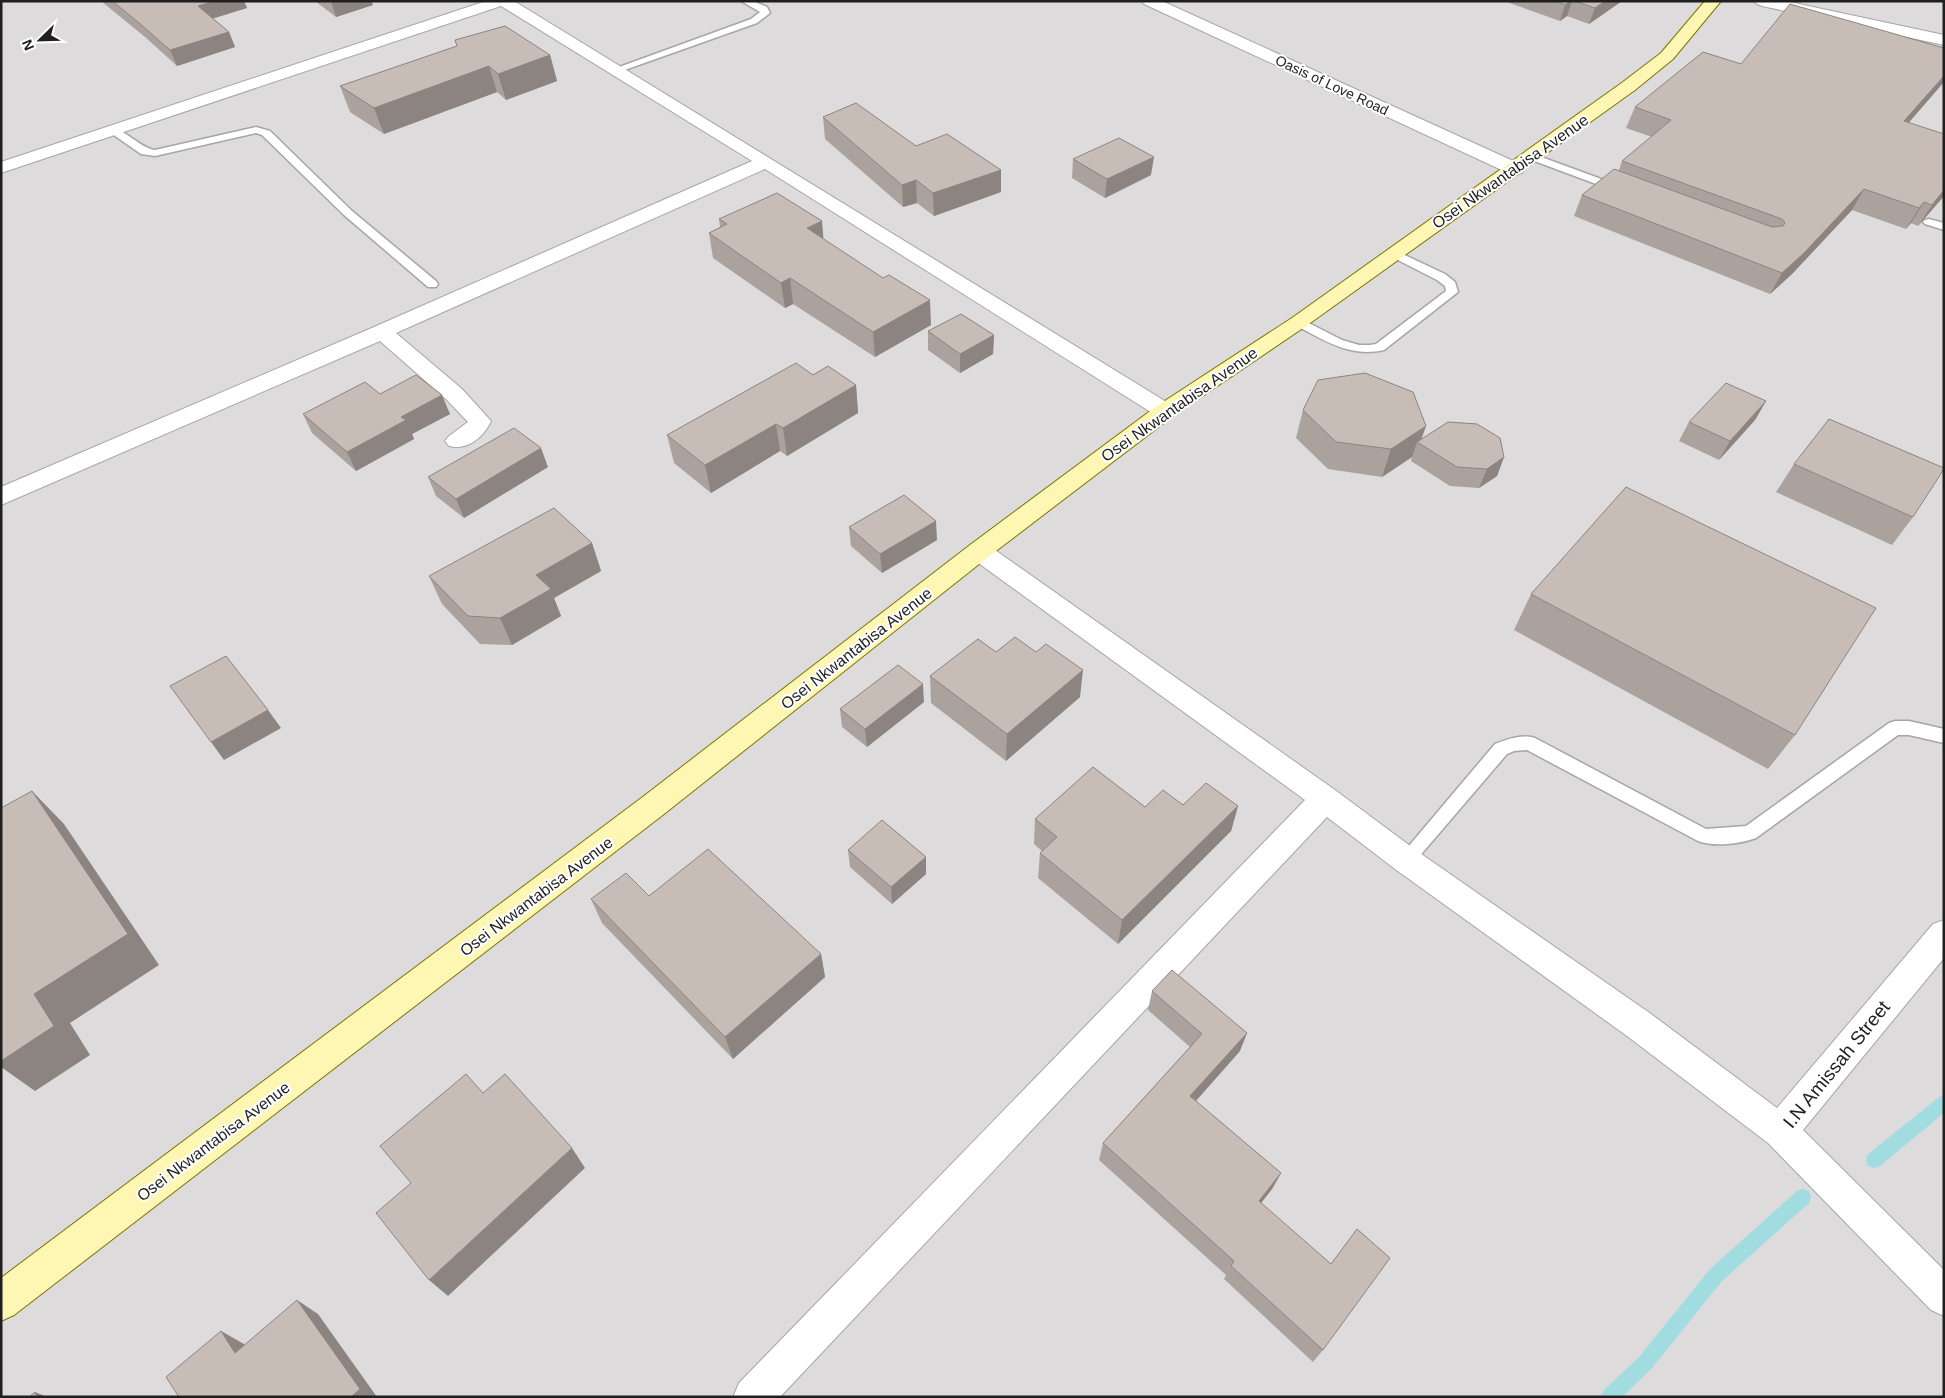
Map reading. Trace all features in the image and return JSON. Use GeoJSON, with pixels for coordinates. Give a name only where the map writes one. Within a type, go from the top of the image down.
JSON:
{"type":"FeatureCollection","features":[{"type":"Feature","properties":{"kind":"street","name":"Oasis of Love Road"},"geometry":{"type":"LineString","coordinates":[[1149,1],[1524,163]]}},
{"type":"Feature","properties":{"kind":"street","name":"Osei Nkwantabisa Avenue"},"geometry":{"type":"LineString","coordinates":[[1,1302],[654,805],[979,551],[1165,411],[1299,322],[1524,163],[1667,56],[1714,1]]}},
{"type":"Feature","properties":{"kind":"street"},"geometry":{"type":"LineString","coordinates":[[1762,1],[1944,40]]}},
{"type":"Feature","properties":{"kind":"street"},"geometry":{"type":"LineString","coordinates":[[1,168],[506,2],[1165,411]]}},
{"type":"Feature","properties":{"kind":"street"},"geometry":{"type":"LineString","coordinates":[[1,497],[382,332],[766,162]]}},
{"type":"Feature","properties":{"kind":"street"},"geometry":{"type":"LineString","coordinates":[[382,332],[454,394],[480,421],[476,429],[458,441]]}},
{"type":"Feature","properties":{"kind":"street"},"geometry":{"type":"LineString","coordinates":[[979,551],[1325,799],[1406,860],[1639,1025],[1780,1131]]}},
{"type":"Feature","properties":{"kind":"street"},"geometry":{"type":"LineString","coordinates":[[753,1397],[1325,799]]}},
{"type":"Feature","properties":{"kind":"street","name":"I.N Amissah Street"},"geometry":{"type":"LineString","coordinates":[[1944,934],[1780,1131],[1944,1297]]}},
{"type":"Feature","properties":{"kind":"lane"},"geometry":{"type":"LineString","coordinates":[[616,70],[754,21],[765,14],[764,9],[745,1]]}},
{"type":"Feature","properties":{"kind":"lane"},"geometry":{"type":"LineString","coordinates":[[113,131],[145,152],[154,153],[256,130],[266,133],[348,213],[432,284]]}},
{"type":"Feature","properties":{"kind":"lane"},"geometry":{"type":"LineString","coordinates":[[1524,163],[1626,191]]}},
{"type":"Feature","properties":{"kind":"lane"},"geometry":{"type":"LineString","coordinates":[[1929,222],[1944,227]]}},
{"type":"Feature","properties":{"kind":"lane"},"geometry":{"type":"LineString","coordinates":[[1299,322],[1345,345],[1372,350],[1380,347],[1452,292],[1451,285],[1441,276],[1394,254]]}},
{"type":"Feature","properties":{"kind":"lane"},"geometry":{"type":"LineString","coordinates":[[1406,860],[1501,749],[1513,744],[1529,743],[1704,836],[1728,836],[1750,833],[1895,728],[1909,728],[1944,736]]}},
{"type":"Feature","properties":{"kind":"shaded area"},"geometry":{"type":"Polygon","coordinates":[[[1,1],[1944,1],[1944,1397],[1,1397],[1,1]]]}},
{"type":"Feature","properties":{"kind":"building"},"geometry":{"type":"Polygon","coordinates":[[[112,1],[215,1],[198,6],[229,32],[170,50],[112,1]]]}},
{"type":"Feature","properties":{"kind":"building"},"geometry":{"type":"Polygon","coordinates":[[[1555,1],[1571,1],[1565,5],[1555,1]]]}},
{"type":"Feature","properties":{"kind":"building"},"geometry":{"type":"Polygon","coordinates":[[[1574,1],[1605,1],[1595,8],[1574,1]]]}},
{"type":"Feature","properties":{"kind":"building"},"geometry":{"type":"Polygon","coordinates":[[[1790,4],[1944,48],[1944,76],[1904,121],[1944,134],[1944,190],[1932,205],[1924,202],[1919,208],[1864,189],[1804,253],[1782,273],[1582,195],[1614,169],[1772,227],[1783,226],[1785,223],[1782,219],[1622,161],[1671,120],[1635,107],[1703,52],[1741,64],[1790,4]]]}},
{"type":"Feature","properties":{"kind":"building"},"geometry":{"type":"Polygon","coordinates":[[[505,26],[550,55],[498,74],[489,66],[374,108],[340,86],[457,46],[455,40],[505,26]]]}},
{"type":"Feature","properties":{"kind":"building"},"geometry":{"type":"Polygon","coordinates":[[[856,103],[916,146],[947,134],[1001,170],[933,193],[916,180],[902,185],[823,117],[856,103]]]}},
{"type":"Feature","properties":{"kind":"building"},"geometry":{"type":"Polygon","coordinates":[[[1119,138],[1154,157],[1107,179],[1073,159],[1119,138]]]}},
{"type":"Feature","properties":{"kind":"building"},"geometry":{"type":"Polygon","coordinates":[[[777,193],[822,221],[807,228],[883,278],[889,275],[930,300],[873,332],[790,278],[781,283],[709,233],[727,224],[719,219],[777,193]]]}},
{"type":"Feature","properties":{"kind":"building"},"geometry":{"type":"Polygon","coordinates":[[[961,314],[994,335],[960,354],[928,331],[961,314]]]}},
{"type":"Feature","properties":{"kind":"building"},"geometry":{"type":"Polygon","coordinates":[[[796,363],[813,375],[828,366],[856,385],[783,428],[776,424],[705,465],[667,435],[796,363]]]}},
{"type":"Feature","properties":{"kind":"building"},"geometry":{"type":"Polygon","coordinates":[[[1365,373],[1413,392],[1426,426],[1391,449],[1336,442],[1303,410],[1318,380],[1365,373]]]}},
{"type":"Feature","properties":{"kind":"building"},"geometry":{"type":"Polygon","coordinates":[[[416,375],[442,395],[401,417],[406,420],[347,452],[303,414],[365,382],[380,394],[416,375]]]}},
{"type":"Feature","properties":{"kind":"building"},"geometry":{"type":"Polygon","coordinates":[[[1726,383],[1766,401],[1730,441],[1689,422],[1726,383]]]}},
{"type":"Feature","properties":{"kind":"building"},"geometry":{"type":"Polygon","coordinates":[[[1829,419],[1944,468],[1913,517],[1794,464],[1829,419]]]}},
{"type":"Feature","properties":{"kind":"building"},"geometry":{"type":"Polygon","coordinates":[[[1448,422],[1477,424],[1500,438],[1504,457],[1487,469],[1457,467],[1417,442],[1448,422]]]}},
{"type":"Feature","properties":{"kind":"building"},"geometry":{"type":"Polygon","coordinates":[[[514,428],[541,448],[456,499],[428,477],[514,428]]]}},
{"type":"Feature","properties":{"kind":"building"},"geometry":{"type":"Polygon","coordinates":[[[1626,487],[1876,608],[1795,735],[1531,594],[1626,487]]]}},
{"type":"Feature","properties":{"kind":"building"},"geometry":{"type":"Polygon","coordinates":[[[904,495],[936,521],[880,554],[849,527],[904,495]]]}},
{"type":"Feature","properties":{"kind":"building"},"geometry":{"type":"Polygon","coordinates":[[[554,508],[592,543],[536,575],[551,589],[500,618],[468,616],[429,576],[554,508]]]}},
{"type":"Feature","properties":{"kind":"building"},"geometry":{"type":"Polygon","coordinates":[[[1015,637],[1036,652],[1046,644],[1083,670],[1007,734],[930,676],[978,639],[996,652],[1015,637]]]}},
{"type":"Feature","properties":{"kind":"building"},"geometry":{"type":"Polygon","coordinates":[[[226,656],[268,710],[211,742],[170,686],[226,656]]]}},
{"type":"Feature","properties":{"kind":"building"},"geometry":{"type":"Polygon","coordinates":[[[898,665],[923,684],[865,729],[840,709],[898,665]]]}},
{"type":"Feature","properties":{"kind":"building"},"geometry":{"type":"Polygon","coordinates":[[[1093,767],[1145,807],[1163,790],[1183,805],[1206,783],[1238,806],[1122,920],[1040,853],[1057,837],[1035,819],[1093,767]]]}},
{"type":"Feature","properties":{"kind":"building"},"geometry":{"type":"Polygon","coordinates":[[[32,791],[128,934],[34,994],[54,1026],[1,1061],[1,808],[32,791]]]}},
{"type":"Feature","properties":{"kind":"building"},"geometry":{"type":"Polygon","coordinates":[[[882,820],[926,857],[891,887],[848,850],[882,820]]]}},
{"type":"Feature","properties":{"kind":"building"},"geometry":{"type":"Polygon","coordinates":[[[708,849],[821,954],[725,1037],[591,899],[626,873],[649,896],[708,849]]]}},
{"type":"Feature","properties":{"kind":"building"},"geometry":{"type":"Polygon","coordinates":[[[1172,970],[1247,1033],[1190,1096],[1281,1173],[1259,1201],[1331,1264],[1357,1229],[1390,1258],[1323,1350],[1231,1266],[1234,1261],[1103,1143],[1202,1034],[1152,991],[1172,970]]]}},
{"type":"Feature","properties":{"kind":"building"},"geometry":{"type":"Polygon","coordinates":[[[466,1074],[483,1093],[505,1074],[572,1148],[429,1280],[376,1213],[411,1183],[380,1146],[466,1074]]]}},
{"type":"Feature","properties":{"kind":"building"},"geometry":{"type":"Polygon","coordinates":[[[297,1300],[360,1389],[351,1397],[179,1397],[166,1377],[221,1331],[235,1353],[297,1300]]]}},
{"type":"Feature","properties":{"kind":"building"},"geometry":{"type":"Polygon","coordinates":[[[35,1392],[37,1397],[29,1397],[35,1392]]]}},
{"type":"Feature","properties":{"kind":"waterway"},"geometry":{"type":"LineString","coordinates":[[1874,1160],[1944,1103]]}},
{"type":"Feature","properties":{"kind":"waterway"},"geometry":{"type":"LineString","coordinates":[[1609,1397],[1646,1362],[1716,1275],[1803,1197]]}}]}
